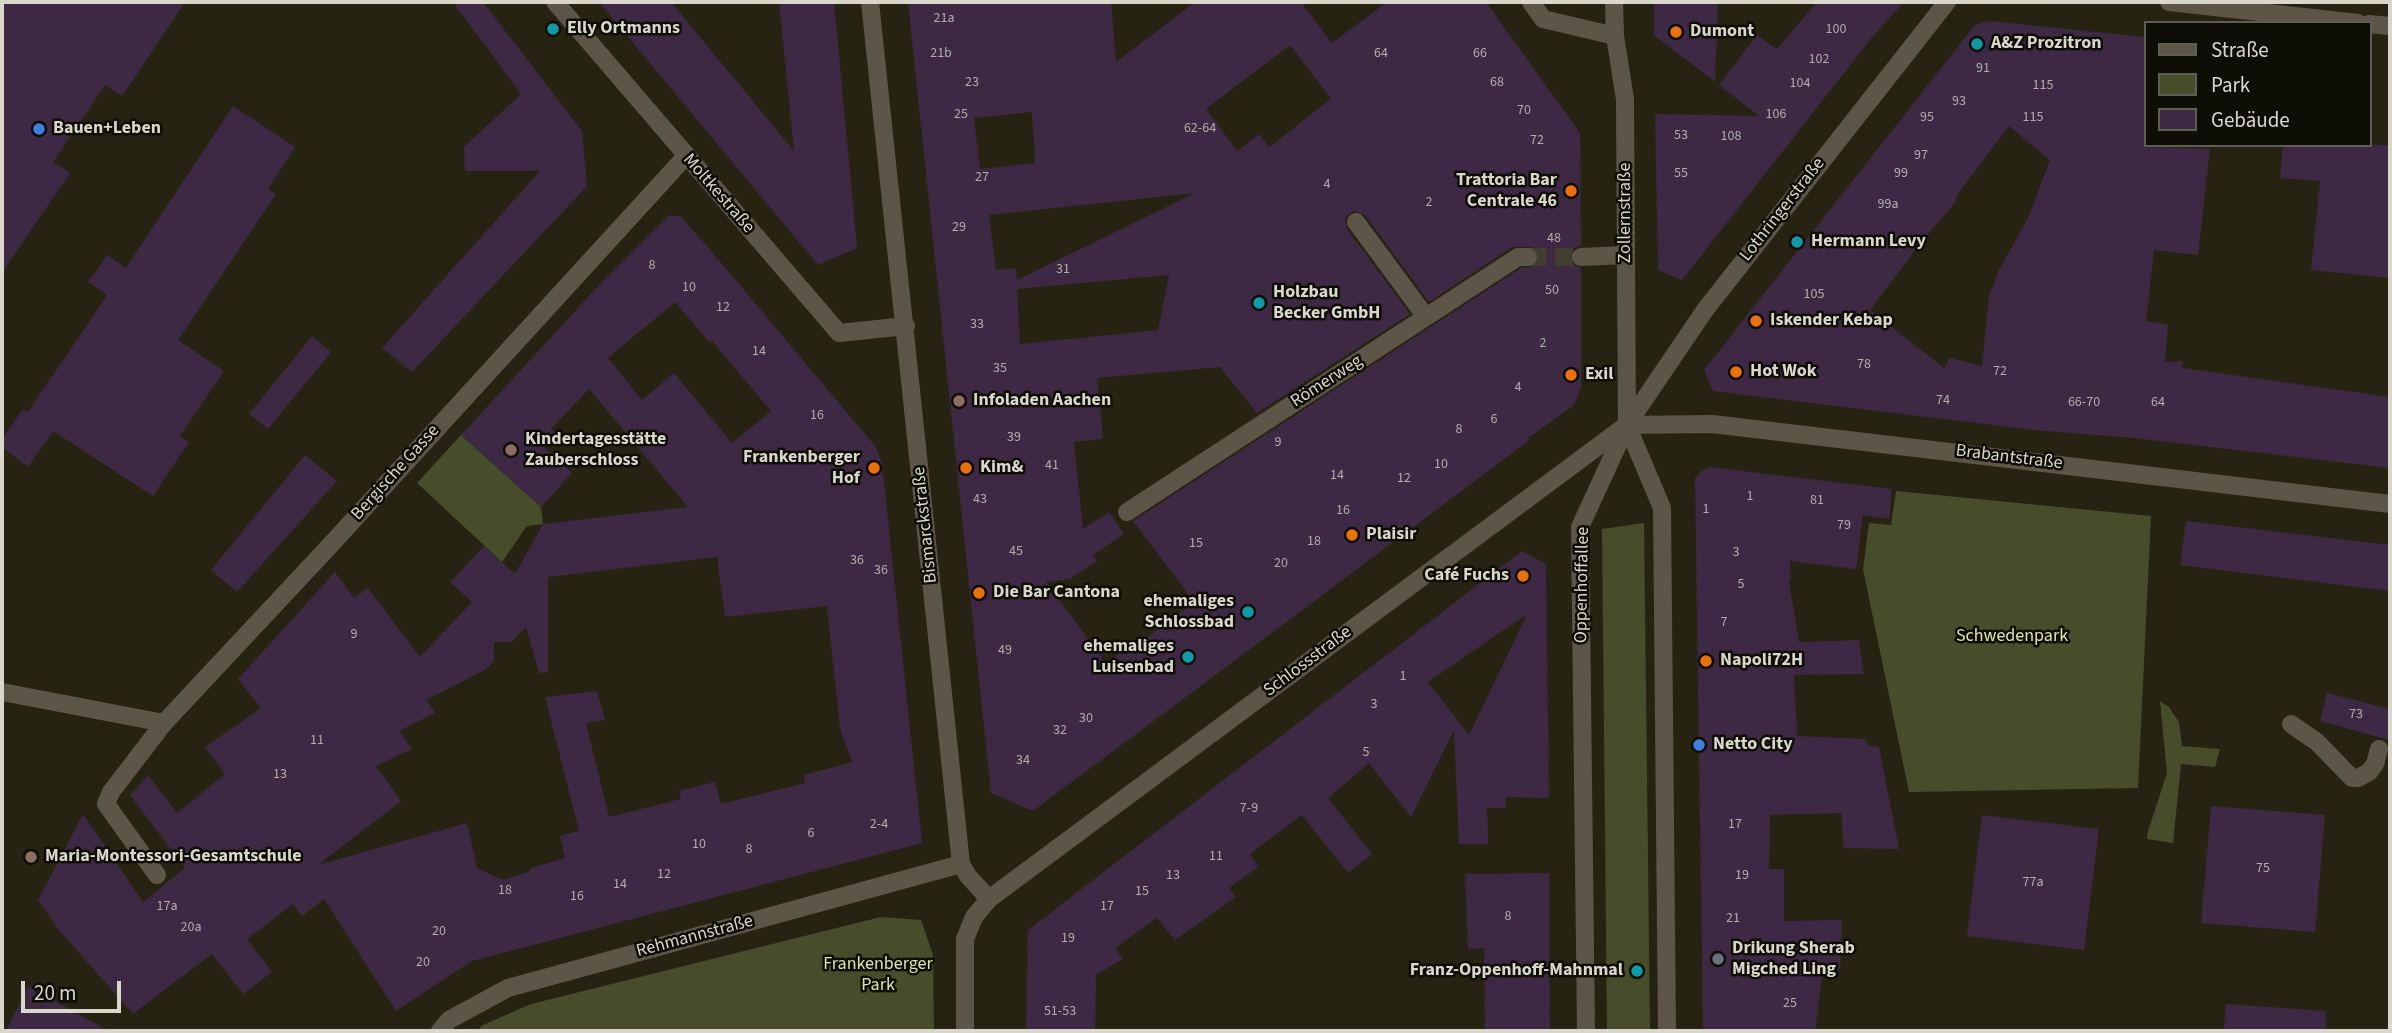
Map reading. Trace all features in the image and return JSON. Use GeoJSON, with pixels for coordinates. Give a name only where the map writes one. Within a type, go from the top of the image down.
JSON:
{"type":"FeatureCollection","features":[{"type":"Feature","properties":{"kind":"street","name":"Moltkestraße"},"geometry":{"type":"LineString","coordinates":[[555,2],[839,333],[906,326]]}},
{"type":"Feature","properties":{"kind":"street","name":"Bismarckstraße"},"geometry":{"type":"LineString","coordinates":[[870,2],[961,864]]}},
{"type":"Feature","properties":{"kind":"street"},"geometry":{"type":"LineString","coordinates":[[1531,2],[1543,19],[1615,36]]}},
{"type":"Feature","properties":{"kind":"street","name":"Zollernstraße"},"geometry":{"type":"LineString","coordinates":[[1614,2],[1615,36],[1625,99],[1627,425]]}},
{"type":"Feature","properties":{"kind":"street","name":"Lothringerstraße"},"geometry":{"type":"LineString","coordinates":[[1627,425],[1705,310],[1947,2]]}},
{"type":"Feature","properties":{"kind":"street"},"geometry":{"type":"LineString","coordinates":[[2169,2],[2340,21]]}},
{"type":"Feature","properties":{"kind":"street"},"geometry":{"type":"LineString","coordinates":[[2371,24],[2390,26]]}},
{"type":"Feature","properties":{"kind":"street","name":"Bergische Gasse"},"geometry":{"type":"LineString","coordinates":[[157,875],[106,804],[111,792],[164,723],[686,156]]}},
{"type":"Feature","properties":{"kind":"street"},"geometry":{"type":"LineString","coordinates":[[1356,222],[1426,317]]}},
{"type":"Feature","properties":{"kind":"street"},"geometry":{"type":"LineString","coordinates":[[1581,257],[1626,255]]}},
{"type":"Feature","properties":{"kind":"street","name":"Römerweg"},"geometry":{"type":"LineString","coordinates":[[1127,512],[1518,257],[1528,257]]}},
{"type":"Feature","properties":{"kind":"street","name":"Brabantstraße"},"geometry":{"type":"LineString","coordinates":[[1627,425],[1712,424],[2390,504]]}},
{"type":"Feature","properties":{"kind":"street"},"geometry":{"type":"LineString","coordinates":[[1627,425],[1662,508],[1667,1031]]}},
{"type":"Feature","properties":{"kind":"street","name":"Schlossstraße"},"geometry":{"type":"LineString","coordinates":[[989,899],[1627,425]]}},
{"type":"Feature","properties":{"kind":"street","name":"Oppenhoffallee"},"geometry":{"type":"LineString","coordinates":[[1586,1031],[1580,527],[1627,425]]}},
{"type":"Feature","properties":{"kind":"street"},"geometry":{"type":"LineString","coordinates":[[2,692],[164,723]]}},
{"type":"Feature","properties":{"kind":"street"},"geometry":{"type":"LineString","coordinates":[[2291,724],[2317,742],[2352,778],[2369,772],[2375,764],[2379,749]]}},
{"type":"Feature","properties":{"kind":"street"},"geometry":{"type":"LineString","coordinates":[[961,864],[989,899],[974,917],[965,939],[965,1031]]}},
{"type":"Feature","properties":{"kind":"street","name":"Rehmannstraße"},"geometry":{"type":"LineString","coordinates":[[440,1031],[449,1020],[508,988],[961,864]]}},
{"type":"Feature","properties":{"kind":"green space"},"geometry":{"type":"Polygon","coordinates":[[[461,435],[541,507],[543,524],[527,526],[502,562],[417,483],[461,435]]]}},
{"type":"Feature","properties":{"kind":"green space","name":"Schwedenpark"},"geometry":{"type":"Polygon","coordinates":[[[1896,491],[2151,516],[2138,788],[1909,792],[1863,569],[1869,523],[1891,525],[1896,491]]]}},
{"type":"Feature","properties":{"kind":"green space"},"geometry":{"type":"Polygon","coordinates":[[[1644,523],[1650,1031],[1607,1031],[1602,529],[1644,523]]]}},
{"type":"Feature","properties":{"kind":"green space"},"geometry":{"type":"Polygon","coordinates":[[[2160,701],[2169,707],[2179,722],[2182,746],[2220,749],[2215,767],[2181,764],[2173,843],[2147,839],[2167,773],[2160,701]]]}},
{"type":"Feature","properties":{"kind":"green space","name":"Frankenberger Park"},"geometry":{"type":"Polygon","coordinates":[[[881,917],[921,920],[933,955],[934,1031],[479,1031],[481,1026],[531,1004],[881,917]]]}},
{"type":"Feature","properties":{"kind":"building","name":"Bauen+Leben"},"geometry":{"type":"Polygon","coordinates":[[[2,2],[185,2],[122,96],[105,85],[53,162],[70,173],[2,273],[2,2]]]}},
{"type":"Feature","properties":{"kind":"building"},"geometry":{"type":"Polygon","coordinates":[[[453,2],[483,2],[582,131],[587,186],[412,372],[382,348],[540,171],[465,171],[464,147],[521,94],[453,2]]]}},
{"type":"Feature","properties":{"kind":"building"},"geometry":{"type":"Polygon","coordinates":[[[599,2],[671,2],[794,151],[779,2],[834,2],[857,248],[818,265],[599,2]]]}},
{"type":"Feature","properties":{"kind":"building"},"geometry":{"type":"Polygon","coordinates":[[[908,2],[1111,2],[1116,62],[1195,2],[1301,2],[1332,43],[1387,2],[1486,2],[1580,133],[1581,246],[1574,248],[1570,257],[1572,264],[1581,268],[1581,388],[1574,405],[1033,811],[991,793],[908,2]],[[1290,45],[1206,109],[1237,151],[1259,134],[1269,147],[1331,99],[1290,45]],[[1032,112],[974,118],[980,169],[1035,163],[1032,112]],[[1195,193],[989,215],[996,270],[1016,268],[1017,280],[1195,193]],[[1354,211],[1345,218],[1347,229],[1410,314],[1257,413],[1220,367],[1097,378],[1103,439],[1074,442],[1083,529],[1109,512],[1124,534],[1093,555],[1097,561],[1070,579],[1046,582],[1106,663],[1132,644],[1134,647],[1194,602],[1133,521],[1521,268],[1534,266],[1539,258],[1533,247],[1512,247],[1429,302],[1365,215],[1354,211]],[[1169,275],[1017,289],[1020,344],[1158,330],[1169,275]]]}},
{"type":"Feature","properties":{"kind":"building"},"geometry":{"type":"Polygon","coordinates":[[[1654,2],[1718,2],[1715,82],[1654,35],[1654,2]]]}},
{"type":"Feature","properties":{"kind":"building"},"geometry":{"type":"Polygon","coordinates":[[[1817,2],[1904,2],[1873,36],[1682,280],[1658,270],[1655,114],[1759,116],[1719,85],[1757,35],[1777,49],[1817,2]]]}},
{"type":"Feature","properties":{"kind":"building"},"geometry":{"type":"Polygon","coordinates":[[[1989,21],[2144,37],[2144,147],[2210,149],[2198,255],[2154,250],[2146,321],[2168,325],[2165,362],[2183,361],[2182,368],[2390,397],[2390,468],[2134,438],[2034,430],[1713,391],[1704,370],[1975,25],[1989,21]],[[2009,126],[1955,198],[1957,200],[1870,310],[1944,368],[1950,358],[1982,366],[1989,296],[1999,270],[2029,216],[2050,160],[2009,126]]]}},
{"type":"Feature","properties":{"kind":"building"},"geometry":{"type":"Polygon","coordinates":[[[233,106],[295,147],[268,189],[276,194],[178,340],[224,371],[180,436],[189,442],[153,496],[53,431],[28,467],[2,447],[2,439],[23,409],[28,412],[107,295],[88,282],[107,255],[126,268],[233,106]]]}},
{"type":"Feature","properties":{"kind":"building"},"geometry":{"type":"Polygon","coordinates":[[[2390,145],[2390,278],[2311,270],[2320,181],[2280,178],[2283,147],[2390,145]]]}},
{"type":"Feature","properties":{"kind":"building"},"geometry":{"type":"Polygon","coordinates":[[[669,215],[681,217],[875,446],[882,463],[922,843],[472,961],[396,1011],[324,899],[302,916],[293,904],[247,939],[272,972],[243,994],[212,954],[133,1014],[59,930],[38,900],[83,814],[143,902],[185,868],[130,795],[148,775],[177,813],[225,774],[205,747],[261,708],[238,679],[335,572],[354,598],[368,588],[420,657],[472,602],[450,582],[484,546],[515,574],[543,524],[688,507],[589,389],[551,429],[555,432],[542,445],[572,473],[541,507],[461,435],[600,284],[669,215]],[[675,302],[608,358],[642,400],[674,373],[732,443],[771,411],[675,302]],[[717,557],[548,577],[548,672],[539,673],[526,627],[512,642],[494,642],[494,661],[485,670],[426,700],[435,713],[399,731],[412,749],[376,766],[401,801],[318,865],[467,823],[477,868],[502,880],[565,858],[560,836],[579,831],[545,697],[597,691],[605,720],[586,723],[609,817],[681,799],[679,791],[715,782],[721,804],[805,783],[804,775],[852,762],[840,728],[827,606],[725,617],[717,557]]]}},
{"type":"Feature","properties":{"kind":"building"},"geometry":{"type":"Polygon","coordinates":[[[312,336],[331,352],[268,429],[249,414],[312,336]]]}},
{"type":"Feature","properties":{"kind":"building"},"geometry":{"type":"Polygon","coordinates":[[[305,455],[337,481],[237,592],[211,570],[305,455]]]}},
{"type":"Feature","properties":{"kind":"building"},"geometry":{"type":"Polygon","coordinates":[[[1710,467],[1892,489],[1889,519],[1863,515],[1856,569],[1790,561],[1789,582],[1799,642],[1859,640],[1864,674],[1794,675],[1797,736],[1864,739],[1870,746],[1879,747],[1899,849],[1844,848],[1841,813],[1770,815],[1769,869],[1784,869],[1784,921],[1842,920],[1840,969],[1823,970],[1815,1031],[1703,1031],[1695,478],[1710,467]]]}},
{"type":"Feature","properties":{"kind":"building"},"geometry":{"type":"Polygon","coordinates":[[[2186,521],[2390,545],[2390,591],[2180,565],[2186,521]]]}},
{"type":"Feature","properties":{"kind":"building"},"geometry":{"type":"Polygon","coordinates":[[[1522,551],[1546,564],[1549,798],[1506,797],[1506,808],[1487,808],[1488,844],[1459,844],[1454,730],[1411,817],[1369,763],[1328,798],[1372,854],[1348,873],[1302,815],[1250,854],[1258,867],[1229,888],[1236,897],[1175,940],[1157,918],[1115,948],[1123,959],[1096,975],[1095,1031],[1026,1031],[1028,930],[1522,551]],[[1527,614],[1428,682],[1469,735],[1527,614]]]}},
{"type":"Feature","properties":{"kind":"building"},"geometry":{"type":"Polygon","coordinates":[[[2327,693],[2390,709],[2390,740],[2320,721],[2327,693]]]}},
{"type":"Feature","properties":{"kind":"building"},"geometry":{"type":"Polygon","coordinates":[[[2211,806],[2325,815],[2315,932],[2201,923],[2211,806]]]}},
{"type":"Feature","properties":{"kind":"building"},"geometry":{"type":"Polygon","coordinates":[[[1982,815],[2099,829],[2084,950],[1967,936],[1982,815]]]}},
{"type":"Feature","properties":{"kind":"building"},"geometry":{"type":"Polygon","coordinates":[[[1549,873],[1550,1031],[1485,1031],[1484,948],[1468,949],[1465,874],[1549,873]]]}},
{"type":"Feature","properties":{"kind":"building"},"geometry":{"type":"Polygon","coordinates":[[[28,986],[109,1031],[6,1031],[28,986]]]}},
{"type":"Feature","properties":{"kind":"building"},"geometry":{"type":"Polygon","coordinates":[[[2226,1004],[2326,1011],[2325,1031],[2224,1031],[2226,1004]]]}},
{"type":"Feature","properties":{"kind":"tunnel"},"geometry":{"type":"LineString","coordinates":[[1528,257],[1581,257]]}},
{"type":"Feature","properties":{"kind":"place","name":"Elly Ortmanns"},"geometry":{"type":"Point","coordinates":[553,29]}},
{"type":"Feature","properties":{"kind":"place","name":"Dumont"},"geometry":{"type":"Point","coordinates":[1676,32]}},
{"type":"Feature","properties":{"kind":"place","name":"A&Z Prozitron"},"geometry":{"type":"Point","coordinates":[1977,44]}},
{"type":"Feature","properties":{"kind":"place","name":"Bauen+Leben"},"geometry":{"type":"Point","coordinates":[39,129]}},
{"type":"Feature","properties":{"kind":"place","name":"Trattoria Bar Centrale 46"},"geometry":{"type":"Point","coordinates":[1571,191]}},
{"type":"Feature","properties":{"kind":"place","name":"Hermann Levy"},"geometry":{"type":"Point","coordinates":[1797,242]}},
{"type":"Feature","properties":{"kind":"place","name":"Holzbau Becker GmbH"},"geometry":{"type":"Point","coordinates":[1259,303]}},
{"type":"Feature","properties":{"kind":"place","name":"Iskender Kebap"},"geometry":{"type":"Point","coordinates":[1756,321]}},
{"type":"Feature","properties":{"kind":"place","name":"Hot Wok"},"geometry":{"type":"Point","coordinates":[1736,372]}},
{"type":"Feature","properties":{"kind":"place","name":"Exil"},"geometry":{"type":"Point","coordinates":[1571,375]}},
{"type":"Feature","properties":{"kind":"place","name":"Infoladen Aachen"},"geometry":{"type":"Point","coordinates":[959,401]}},
{"type":"Feature","properties":{"kind":"place","name":"Kindertagesstätte Zauberschloss"},"geometry":{"type":"Point","coordinates":[511,450]}},
{"type":"Feature","properties":{"kind":"place","name":"Frankenberger Hof"},"geometry":{"type":"Point","coordinates":[874,468]}},
{"type":"Feature","properties":{"kind":"place","name":"Kim&"},"geometry":{"type":"Point","coordinates":[966,468]}},
{"type":"Feature","properties":{"kind":"place","name":"Plaisir"},"geometry":{"type":"Point","coordinates":[1352,535]}},
{"type":"Feature","properties":{"kind":"place","name":"Café Fuchs"},"geometry":{"type":"Point","coordinates":[1523,576]}},
{"type":"Feature","properties":{"kind":"place","name":"Die Bar Cantona"},"geometry":{"type":"Point","coordinates":[979,593]}},
{"type":"Feature","properties":{"kind":"place","name":"ehemaliges Schlossbad"},"geometry":{"type":"Point","coordinates":[1248,612]}},
{"type":"Feature","properties":{"kind":"place","name":"ehemaliges Luisenbad"},"geometry":{"type":"Point","coordinates":[1188,657]}},
{"type":"Feature","properties":{"kind":"place","name":"Napoli72H"},"geometry":{"type":"Point","coordinates":[1706,661]}},
{"type":"Feature","properties":{"kind":"place","name":"Netto City"},"geometry":{"type":"Point","coordinates":[1699,745]}},
{"type":"Feature","properties":{"kind":"place","name":"Maria-Montessori-Gesamtschule"},"geometry":{"type":"Point","coordinates":[31,857]}},
{"type":"Feature","properties":{"kind":"place","name":"Drikung Sherab Migched Ling"},"geometry":{"type":"Point","coordinates":[1718,959]}},
{"type":"Feature","properties":{"kind":"place","name":"Franz-Oppenhoff-Mahnmal"},"geometry":{"type":"Point","coordinates":[1637,971]}}]}
